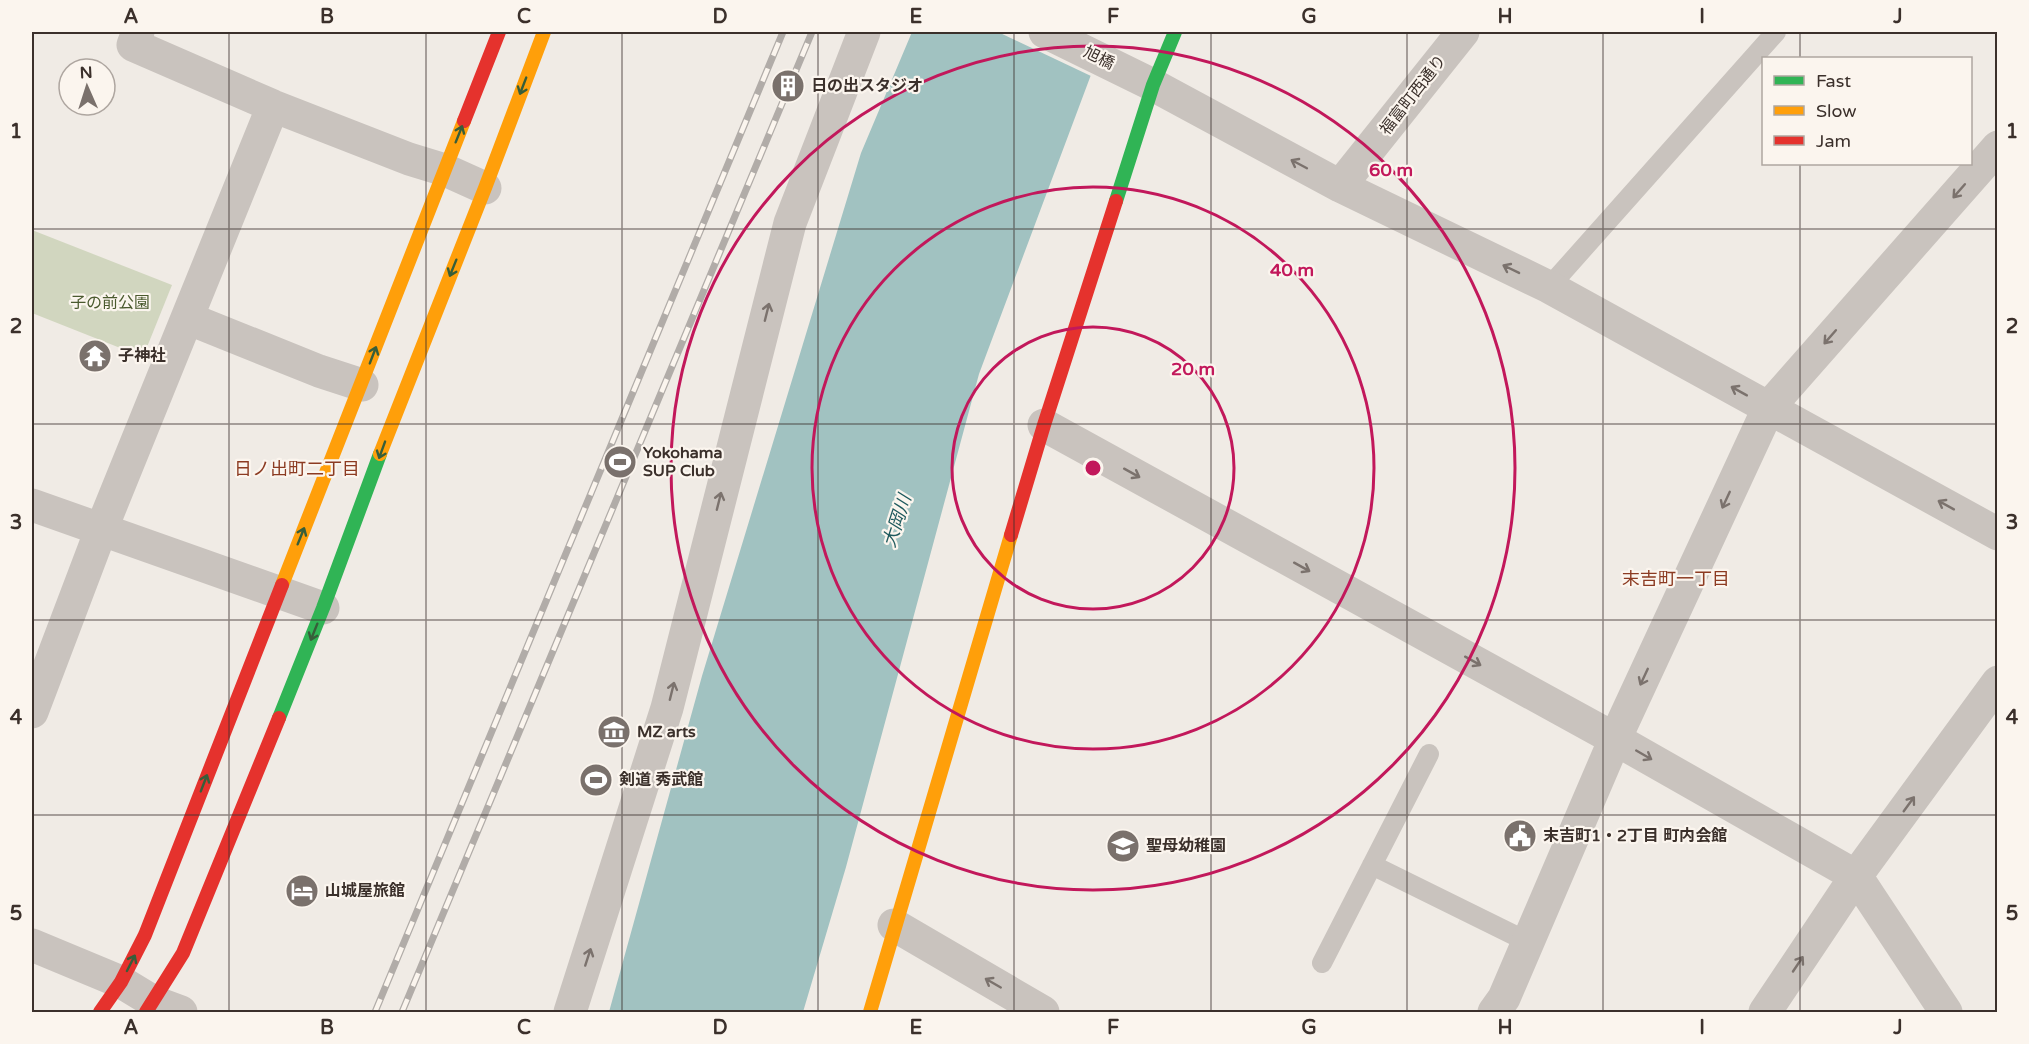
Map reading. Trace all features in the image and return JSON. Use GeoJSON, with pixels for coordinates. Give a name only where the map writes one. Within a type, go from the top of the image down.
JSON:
{"type":"FeatureCollection","features":[{"type":"Feature","properties":{"kind":"main road"},"geometry":{"type":"LineString","coordinates":[[100,1012],[121,982],[145,935],[500,32]]}},
{"type":"Feature","properties":{"kind":"main road"},"geometry":{"type":"LineString","coordinates":[[160,1009],[323,608],[399,401],[485,188],[544,32]]}},
{"type":"Feature","properties":{"kind":"main road"},"geometry":{"type":"LineString","coordinates":[[870,1012],[1044,425],[1153,85],[1175,32]]}},
{"type":"Feature","properties":{"kind":"street"},"geometry":{"type":"LineString","coordinates":[[138,32],[134,45],[273,106],[409,159],[445,170],[485,188]]}},
{"type":"Feature","properties":{"kind":"street"},"geometry":{"type":"LineString","coordinates":[[570,1012],[667,708],[790,223],[864,32]]}},
{"type":"Feature","properties":{"kind":"street","name":"旭橋"},"geometry":{"type":"LineString","coordinates":[[1046,32],[1153,85],[1340,186],[1549,287],[1998,534]]}},
{"type":"Feature","properties":{"kind":"street","name":"福富町西通り"},"geometry":{"type":"LineString","coordinates":[[1340,186],[1463,32]]}},
{"type":"Feature","properties":{"kind":"street"},"geometry":{"type":"LineString","coordinates":[[32,712],[101,530],[273,106]]}},
{"type":"Feature","properties":{"kind":"street"},"geometry":{"type":"LineString","coordinates":[[1494,1012],[1504,998],[1616,739],[1769,407],[1998,147]]}},
{"type":"Feature","properties":{"kind":"street"},"geometry":{"type":"LineString","coordinates":[[187,318],[319,371],[362,385]]}},
{"type":"Feature","properties":{"kind":"street"},"geometry":{"type":"LineString","coordinates":[[1044,425],[1616,739],[1857,876],[1946,1012]]}},
{"type":"Feature","properties":{"kind":"street"},"geometry":{"type":"LineString","coordinates":[[32,505],[323,608]]}},
{"type":"Feature","properties":{"kind":"street"},"geometry":{"type":"LineString","coordinates":[[1766,1012],[1857,876],[1998,682]]}},
{"type":"Feature","properties":{"kind":"street"},"geometry":{"type":"LineString","coordinates":[[894,925],[1043,1012]]}},
{"type":"Feature","properties":{"kind":"street"},"geometry":{"type":"LineString","coordinates":[[32,945],[121,982],[160,1009]]}},
{"type":"Feature","properties":{"kind":"lane"},"geometry":{"type":"LineString","coordinates":[[1549,287],[1776,32]]}},
{"type":"Feature","properties":{"kind":"lane"},"geometry":{"type":"LineString","coordinates":[[1322,963],[1429,754]]}},
{"type":"Feature","properties":{"kind":"lane"},"geometry":{"type":"LineString","coordinates":[[1372,865],[1528,942]]}},
{"type":"Feature","properties":{"kind":"green space","name":"子の前公園"},"geometry":{"type":"Polygon","coordinates":[[[32,230],[172,285],[143,357],[32,313],[32,230]]]}},
{"type":"Feature","properties":{"kind":"water","name":"大岡川"},"geometry":{"type":"Polygon","coordinates":[[[912,32],[1107,32],[979,374],[846,867],[803,1012],[609,1012],[702,676],[861,153],[912,32]]]}},
{"type":"Feature","properties":{"kind":"pier"},"geometry":{"type":"Polygon","coordinates":[[[998,32],[1102,32],[1109,35],[1091,76],[998,32]]]}},
{"type":"Feature","properties":{"kind":"railway"},"geometry":{"type":"LineString","coordinates":[[375,1012],[783,32]]}},
{"type":"Feature","properties":{"kind":"railway"},"geometry":{"type":"LineString","coordinates":[[402,1012],[812,32]]}},
{"type":"Feature","properties":{"kind":"traffic: fast"},"geometry":{"type":"LineString","coordinates":[[1116,201],[1153,85],[1175,32]]}},
{"type":"Feature","properties":{"kind":"traffic: fast"},"geometry":{"type":"LineString","coordinates":[[279,718],[380,454]]}},
{"type":"Feature","properties":{"kind":"traffic: slow"},"geometry":{"type":"LineString","coordinates":[[380,454],[544,32]]}},
{"type":"Feature","properties":{"kind":"traffic: slow"},"geometry":{"type":"LineString","coordinates":[[282,585],[464,121]]}},
{"type":"Feature","properties":{"kind":"traffic: slow"},"geometry":{"type":"LineString","coordinates":[[870,1012],[1011,535]]}},
{"type":"Feature","properties":{"kind":"traffic: jam"},"geometry":{"type":"LineString","coordinates":[[464,121],[499,32]]}},
{"type":"Feature","properties":{"kind":"traffic: jam"},"geometry":{"type":"LineString","coordinates":[[1011,535],[1116,201]]}},
{"type":"Feature","properties":{"kind":"traffic: jam"},"geometry":{"type":"LineString","coordinates":[[100,1012],[121,982],[145,935],[282,585]]}},
{"type":"Feature","properties":{"kind":"traffic: jam"},"geometry":{"type":"LineString","coordinates":[[146,1012],[183,953],[279,718]]}},
{"type":"Feature","properties":{"kind":"place","name":"日の出スタジオ"},"geometry":{"type":"Point","coordinates":[788,86]}},
{"type":"Feature","properties":{"kind":"place","name":"子神社"},"geometry":{"type":"Point","coordinates":[95,356]}},
{"type":"Feature","properties":{"kind":"place","name":"Yokohama SUP Club"},"geometry":{"type":"Point","coordinates":[620,462]}},
{"type":"Feature","properties":{"kind":"place","name":"MZ arts"},"geometry":{"type":"Point","coordinates":[614,732]}},
{"type":"Feature","properties":{"kind":"place","name":"剣道 秀武館"},"geometry":{"type":"Point","coordinates":[596,780]}},
{"type":"Feature","properties":{"kind":"place","name":"末吉町1・2丁目 町内会館"},"geometry":{"type":"Point","coordinates":[1520,836]}},
{"type":"Feature","properties":{"kind":"place","name":"聖母幼稚園"},"geometry":{"type":"Point","coordinates":[1123,846]}},
{"type":"Feature","properties":{"kind":"place","name":"山城屋旅館"},"geometry":{"type":"Point","coordinates":[302,891]}},
{"type":"Feature","properties":{"kind":"district","name":"日ノ出町二丁目"},"geometry":{"type":"Point","coordinates":[297,469]}},
{"type":"Feature","properties":{"kind":"district","name":"末吉町一丁目"},"geometry":{"type":"Point","coordinates":[1676,579]}}]}
